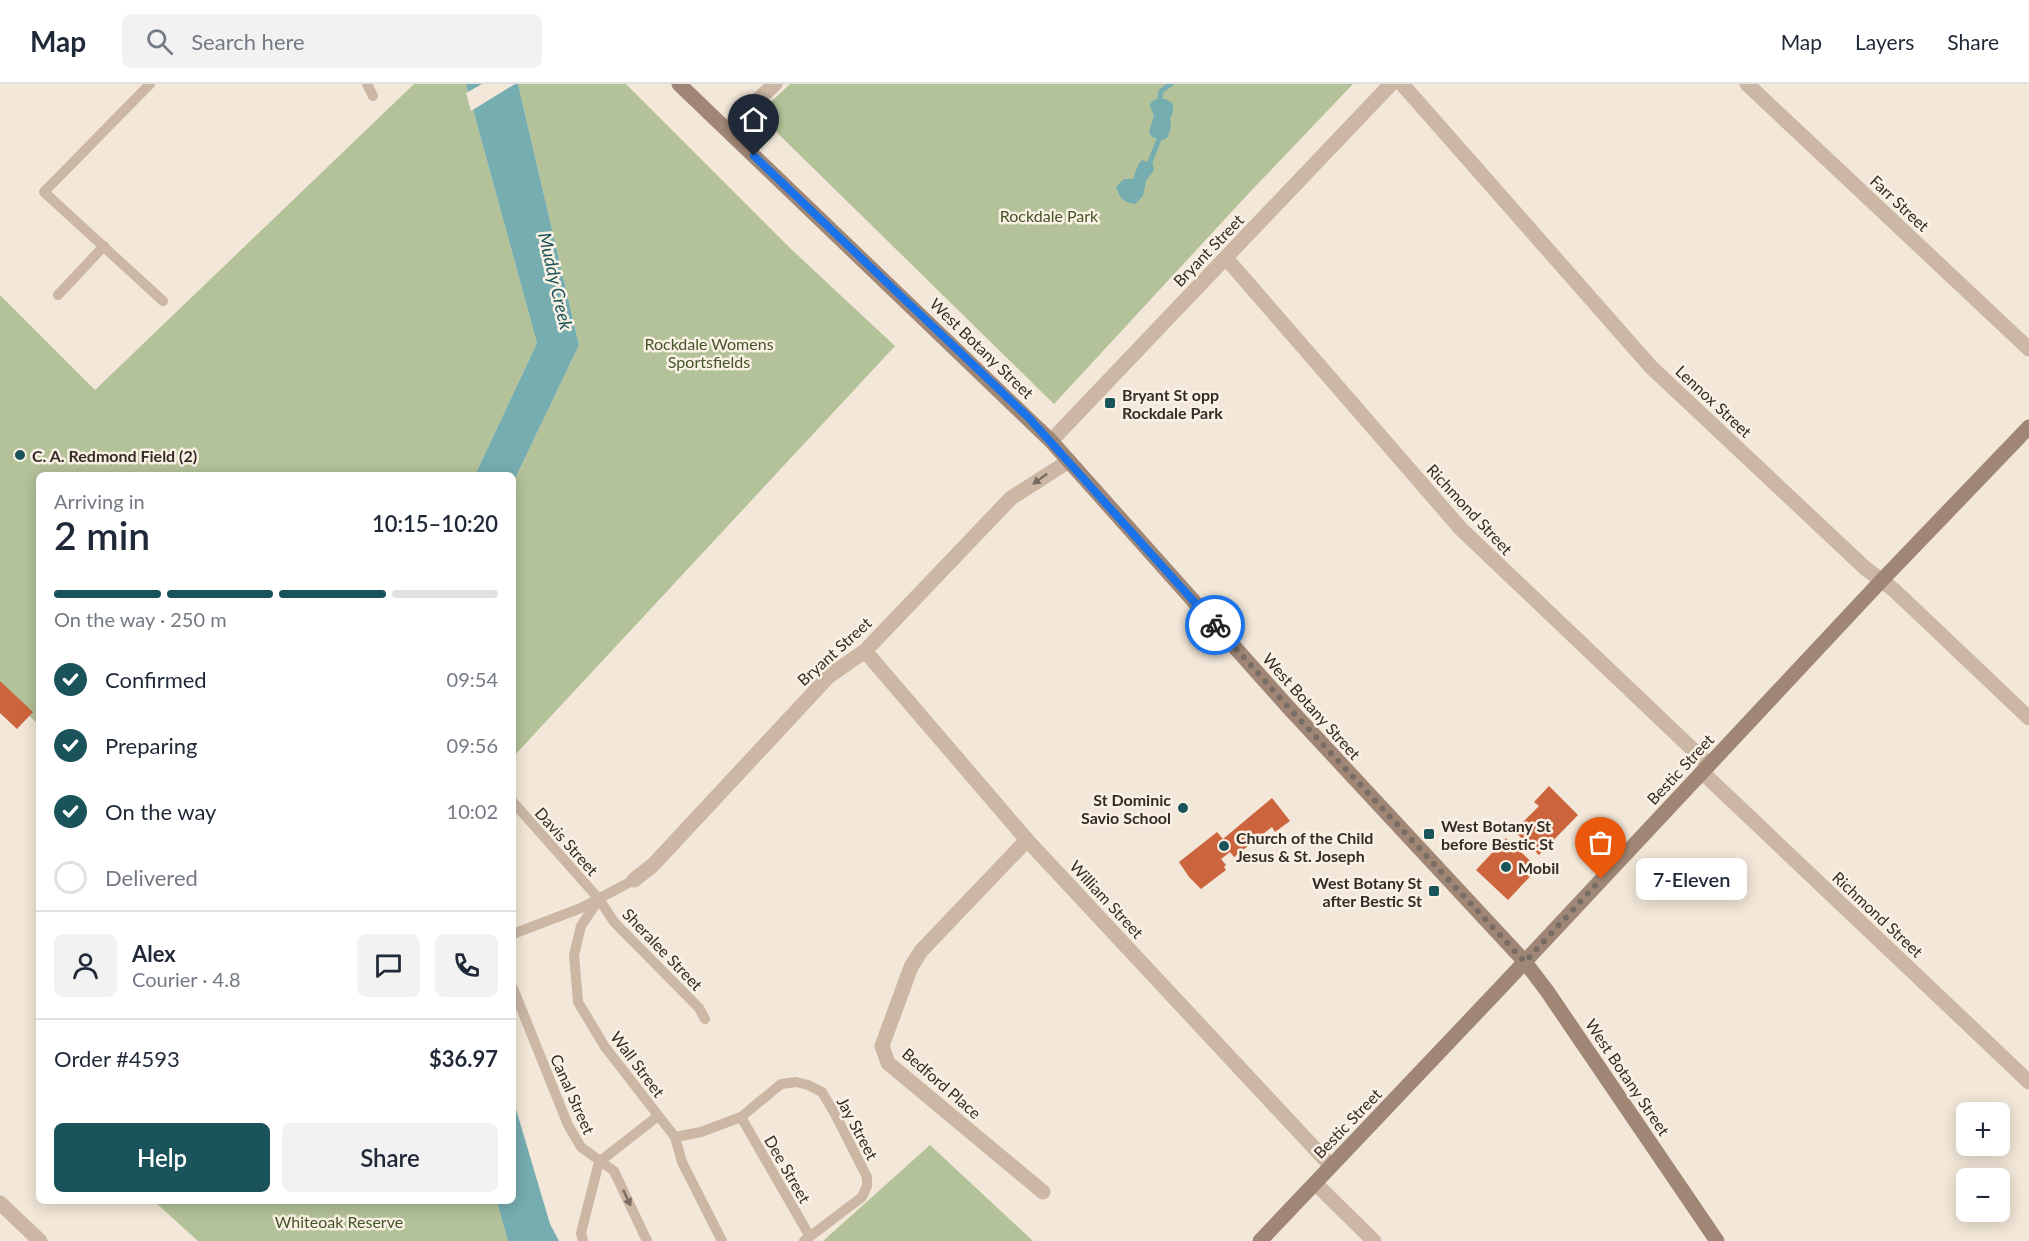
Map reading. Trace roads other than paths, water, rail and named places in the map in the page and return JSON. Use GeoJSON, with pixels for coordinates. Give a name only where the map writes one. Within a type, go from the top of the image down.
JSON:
{"type":"FeatureCollection","features":[{"type":"Feature","properties":{"kind":"main road","name":"West Botany Street"},"geometry":{"type":"LineString","coordinates":[[679,84],[1051,441],[1289,708],[1525,962],[1717,1241]]}},
{"type":"Feature","properties":{"kind":"main road","name":"Bestic Street"},"geometry":{"type":"LineString","coordinates":[[1260,1241],[1882,580],[2029,428]]}},
{"type":"Feature","properties":{"kind":"street"},"geometry":{"type":"LineString","coordinates":[[726,129],[776,84]]}},
{"type":"Feature","properties":{"kind":"street","name":"Bryant Street"},"geometry":{"type":"LineString","coordinates":[[1051,441],[1391,84]]}},
{"type":"Feature","properties":{"kind":"street","name":"Lennox Street"},"geometry":{"type":"LineString","coordinates":[[1402,84],[1651,367],[2029,718]]}},
{"type":"Feature","properties":{"kind":"street","name":"Farr Street"},"geometry":{"type":"LineString","coordinates":[[1747,84],[2029,349]]}},
{"type":"Feature","properties":{"kind":"street","name":"Richmond Street"},"geometry":{"type":"LineString","coordinates":[[1226,258],[1461,529],[2029,1082]]}},
{"type":"Feature","properties":{"kind":"street","name":"Bryant Street"},"geometry":{"type":"LineString","coordinates":[[634,880],[653,865],[830,676],[865,651],[1011,498],[1069,461]]}},
{"type":"Feature","properties":{"kind":"street","name":"William Street"},"geometry":{"type":"LineString","coordinates":[[865,651],[1028,840],[1331,1166]]}},
{"type":"Feature","properties":{"kind":"street","name":"Bedford Place"},"geometry":{"type":"LineString","coordinates":[[1028,840],[921,951],[911,967],[882,1046],[888,1063],[1043,1192]]}},
{"type":"Feature","properties":{"kind":"street"},"geometry":{"type":"LineString","coordinates":[[1315,1183],[1374,1241]]}},
{"type":"Feature","properties":{"kind":"street"},"geometry":{"type":"LineString","coordinates":[[0,1203],[40,1241]]}},
{"type":"Feature","properties":{"kind":"lane"},"geometry":{"type":"LineString","coordinates":[[150,84],[44,192],[163,301]]}},
{"type":"Feature","properties":{"kind":"lane"},"geometry":{"type":"LineString","coordinates":[[367,84],[373,96]]}},
{"type":"Feature","properties":{"kind":"lane"},"geometry":{"type":"LineString","coordinates":[[58,295],[104,246]]}},
{"type":"Feature","properties":{"kind":"lane","name":"Davis Street"},"geometry":{"type":"LineString","coordinates":[[516,805],[599,899]]}},
{"type":"Feature","properties":{"kind":"lane"},"geometry":{"type":"LineString","coordinates":[[516,933],[581,908],[634,880]]}},
{"type":"Feature","properties":{"kind":"lane","name":"Sheralee Street"},"geometry":{"type":"LineString","coordinates":[[599,899],[614,922],[699,1008],[705,1019]]}},
{"type":"Feature","properties":{"kind":"lane","name":"Wall Street"},"geometry":{"type":"LineString","coordinates":[[599,899],[581,926],[574,955],[578,1002],[605,1047],[675,1137],[682,1162],[722,1241]]}},
{"type":"Feature","properties":{"kind":"lane","name":"Canal Street"},"geometry":{"type":"LineString","coordinates":[[516,995],[568,1125],[581,1148],[614,1171],[647,1241]]}},
{"type":"Feature","properties":{"kind":"lane","name":"Jay Street"},"geometry":{"type":"LineString","coordinates":[[675,1137],[701,1132],[741,1117],[781,1084],[796,1082],[822,1092],[867,1177],[867,1186],[862,1197],[807,1238]]}},
{"type":"Feature","properties":{"kind":"lane"},"geometry":{"type":"LineString","coordinates":[[583,1241],[581,1233],[599,1162],[658,1116]]}},
{"type":"Feature","properties":{"kind":"lane","name":"Dee Street"},"geometry":{"type":"LineString","coordinates":[[741,1117],[807,1238]]}},
{"type":"Feature","properties":{"kind":"water","name":"Muddy Creek"},"geometry":{"type":"Polygon","coordinates":[[[466,84],[518,84],[579,345],[516,477],[516,472],[476,472],[537,343],[466,84]]]}},
{"type":"Feature","properties":{"kind":"water"},"geometry":{"type":"Polygon","coordinates":[[[1156,99],[1166,99],[1173,104],[1171,127],[1168,137],[1163,140],[1152,137],[1149,132],[1154,116],[1150,106],[1151,102],[1156,99]]]}},
{"type":"Feature","properties":{"kind":"water"},"geometry":{"type":"Polygon","coordinates":[[[1142,160],[1153,164],[1154,170],[1146,181],[1143,196],[1135,204],[1122,199],[1116,187],[1124,179],[1133,179],[1142,160]]]}},
{"type":"Feature","properties":{"kind":"water"},"geometry":{"type":"Polygon","coordinates":[[[516,1109],[550,1224],[559,1241],[508,1241],[498,1204],[516,1204],[516,1109]]]}},
{"type":"Feature","properties":{"kind":"waterway"},"geometry":{"type":"LineString","coordinates":[[1160,99],[1161,91],[1171,84]]}},
{"type":"Feature","properties":{"kind":"waterway"},"geometry":{"type":"LineString","coordinates":[[1150,162],[1159,139]]}},
{"type":"Feature","properties":{"kind":"place","name":"Bryant St opp Rockdale Park"},"geometry":{"type":"Point","coordinates":[1110,403]}},
{"type":"Feature","properties":{"kind":"place","name":"C. A. Redmond Field (2)"},"geometry":{"type":"Point","coordinates":[20,455]}},
{"type":"Feature","properties":{"kind":"place","name":"St Dominic Savio School"},"geometry":{"type":"Point","coordinates":[1183,808]}},
{"type":"Feature","properties":{"kind":"place","name":"West Botany St before Bestic St"},"geometry":{"type":"Point","coordinates":[1429,834]}},
{"type":"Feature","properties":{"kind":"place","name":"Church of the Child Jesus & St. Joseph"},"geometry":{"type":"Point","coordinates":[1224,846]}},
{"type":"Feature","properties":{"kind":"place","name":"Mobil"},"geometry":{"type":"Point","coordinates":[1506,867]}},
{"type":"Feature","properties":{"kind":"place","name":"7-Eleven"},"geometry":{"type":"Point","coordinates":[1601,879]}},
{"type":"Feature","properties":{"kind":"place","name":"West Botany St after Bestic St"},"geometry":{"type":"Point","coordinates":[1434,891]}},
{"type":"Feature","properties":{"kind":"park label","name":"Rockdale Park"},"geometry":{"type":"Point","coordinates":[1049,215]}},
{"type":"Feature","properties":{"kind":"park label","name":"Rockdale Womens Sportsfields"},"geometry":{"type":"Point","coordinates":[709,352]}},
{"type":"Feature","properties":{"kind":"park label","name":"Whiteoak Reserve"},"geometry":{"type":"Point","coordinates":[339,1221]}}]}
